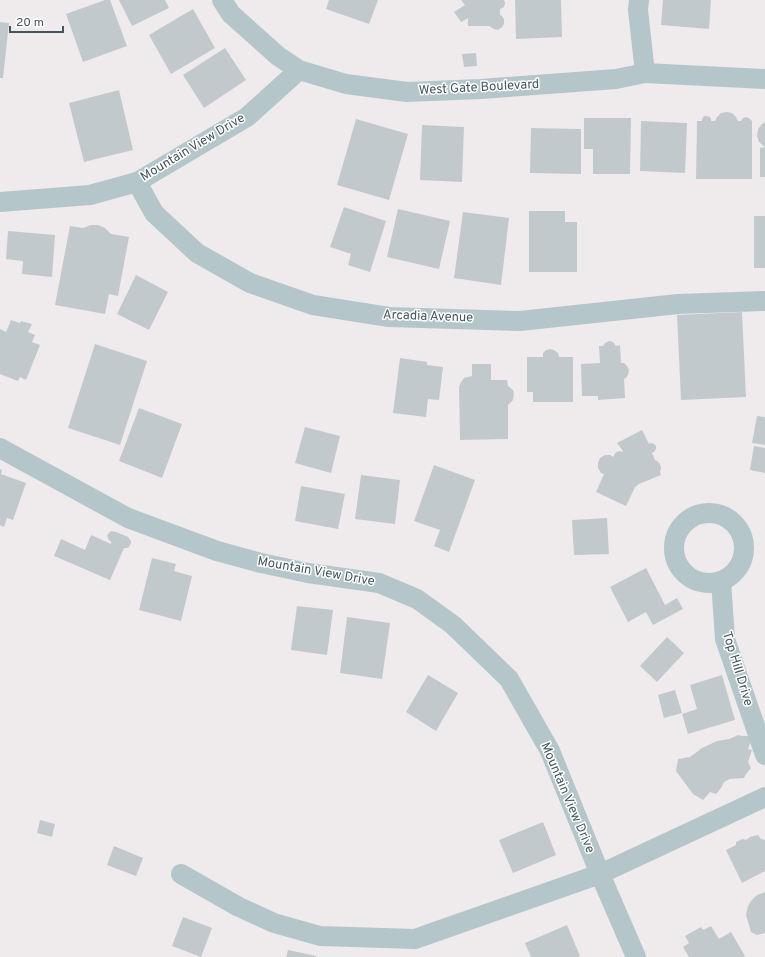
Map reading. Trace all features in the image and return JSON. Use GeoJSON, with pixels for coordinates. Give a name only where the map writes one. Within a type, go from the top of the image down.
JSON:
{"type":"FeatureCollection","features":[{"type":"Feature","properties":{"kind":"street","name":"West Gate Boulevard"},"geometry":{"type":"LineString","coordinates":[[222,0],[230,14],[278,56],[299,70],[346,84],[407,92],[481,89],[616,79],[645,73],[765,78]]}},
{"type":"Feature","properties":{"kind":"street"},"geometry":{"type":"LineString","coordinates":[[639,0],[638,10],[645,73]]}},
{"type":"Feature","properties":{"kind":"street","name":"Mountain View Drive"},"geometry":{"type":"LineString","coordinates":[[0,202],[90,195],[138,182],[247,116],[299,70]]}},
{"type":"Feature","properties":{"kind":"street","name":"Arcadia Avenue"},"geometry":{"type":"LineString","coordinates":[[138,182],[154,213],[197,253],[250,283],[313,305],[388,317],[520,321],[678,304],[765,301]]}},
{"type":"Feature","properties":{"kind":"street","name":"Mountain View Drive"},"geometry":{"type":"LineString","coordinates":[[0,448],[128,518],[217,551],[261,563],[308,573],[379,583],[417,599],[453,625],[509,679],[550,751],[600,874],[636,957]]}},
{"type":"Feature","properties":{"kind":"street","name":"Top Hill Drive"},"geometry":{"type":"LineString","coordinates":[[721,581],[726,639],[765,755]]}},
{"type":"Feature","properties":{"kind":"street"},"geometry":{"type":"LineString","coordinates":[[181,874],[239,907],[274,923],[287,927],[320,936],[415,939],[600,874],[765,797]]}},
{"type":"Feature","properties":{"kind":"building"},"geometry":{"type":"Polygon","coordinates":[[[105,0],[110,0],[127,46],[83,62],[66,14],[105,0]]]}},
{"type":"Feature","properties":{"kind":"building"},"geometry":{"type":"Polygon","coordinates":[[[119,0],[165,0],[169,8],[132,26],[119,0]]]}},
{"type":"Feature","properties":{"kind":"building"},"geometry":{"type":"Polygon","coordinates":[[[329,0],[378,0],[369,24],[326,9],[329,0]]]}},
{"type":"Feature","properties":{"kind":"building"},"geometry":{"type":"Polygon","coordinates":[[[461,0],[504,0],[504,7],[500,9],[500,15],[504,19],[504,24],[498,30],[489,26],[468,26],[468,18],[461,22],[454,12],[465,5],[461,0]]]}},
{"type":"Feature","properties":{"kind":"building"},"geometry":{"type":"Polygon","coordinates":[[[515,0],[561,0],[562,37],[516,39],[515,0]]]}},
{"type":"Feature","properties":{"kind":"building"},"geometry":{"type":"Polygon","coordinates":[[[663,0],[711,0],[709,29],[661,25],[663,0]]]}},
{"type":"Feature","properties":{"kind":"building"},"geometry":{"type":"Polygon","coordinates":[[[193,9],[215,48],[171,74],[149,35],[193,9]]]}},
{"type":"Feature","properties":{"kind":"building"},"geometry":{"type":"Polygon","coordinates":[[[0,22],[9,23],[3,78],[0,78],[0,22]]]}},
{"type":"Feature","properties":{"kind":"building"},"geometry":{"type":"Polygon","coordinates":[[[225,48],[246,80],[204,108],[183,75],[225,48]]]}},
{"type":"Feature","properties":{"kind":"building"},"geometry":{"type":"Polygon","coordinates":[[[476,53],[477,66],[464,67],[462,54],[476,53]]]}},
{"type":"Feature","properties":{"kind":"building"},"geometry":{"type":"Polygon","coordinates":[[[119,90],[133,150],[84,162],[69,103],[119,90]]]}},
{"type":"Feature","properties":{"kind":"building"},"geometry":{"type":"Polygon","coordinates":[[[721,113],[732,113],[738,121],[741,121],[746,117],[752,121],[752,179],[696,179],[697,121],[702,121],[704,116],[707,116],[710,117],[711,121],[715,121],[721,113]]]}},
{"type":"Feature","properties":{"kind":"building"},"geometry":{"type":"Polygon","coordinates":[[[584,118],[631,118],[630,174],[593,174],[593,149],[584,149],[584,118]]]}},
{"type":"Feature","properties":{"kind":"building"},"geometry":{"type":"Polygon","coordinates":[[[356,119],[408,134],[389,200],[337,185],[356,119]]]}},
{"type":"Feature","properties":{"kind":"building"},"geometry":{"type":"Polygon","coordinates":[[[641,121],[687,123],[685,173],[640,171],[641,121]]]}},
{"type":"Feature","properties":{"kind":"building"},"geometry":{"type":"Polygon","coordinates":[[[765,122],[765,147],[759,142],[757,136],[758,129],[765,122]]]}},
{"type":"Feature","properties":{"kind":"building"},"geometry":{"type":"Polygon","coordinates":[[[422,125],[464,127],[462,182],[420,180],[422,125]]]}},
{"type":"Feature","properties":{"kind":"building"},"geometry":{"type":"Polygon","coordinates":[[[531,128],[581,129],[581,174],[530,173],[531,128]]]}},
{"type":"Feature","properties":{"kind":"building"},"geometry":{"type":"Polygon","coordinates":[[[765,147],[765,177],[760,177],[760,148],[765,147]]]}},
{"type":"Feature","properties":{"kind":"building"},"geometry":{"type":"Polygon","coordinates":[[[344,207],[386,221],[370,272],[348,265],[351,254],[330,247],[344,207]]]}},
{"type":"Feature","properties":{"kind":"building"},"geometry":{"type":"Polygon","coordinates":[[[398,209],[450,221],[439,269],[387,257],[398,209]]]}},
{"type":"Feature","properties":{"kind":"building"},"geometry":{"type":"Polygon","coordinates":[[[529,211],[565,211],[565,222],[577,222],[577,272],[529,272],[529,211]]]}},
{"type":"Feature","properties":{"kind":"building"},"geometry":{"type":"Polygon","coordinates":[[[463,212],[509,218],[501,285],[454,278],[463,212]]]}},
{"type":"Feature","properties":{"kind":"building"},"geometry":{"type":"Polygon","coordinates":[[[754,216],[765,216],[765,268],[754,268],[754,216]]]}},
{"type":"Feature","properties":{"kind":"building"},"geometry":{"type":"Polygon","coordinates":[[[91,225],[98,225],[105,228],[111,234],[129,237],[118,296],[109,294],[105,314],[55,305],[70,226],[83,228],[91,225]]]}},
{"type":"Feature","properties":{"kind":"building"},"geometry":{"type":"Polygon","coordinates":[[[8,231],[55,235],[52,277],[22,274],[23,261],[6,259],[8,231]]]}},
{"type":"Feature","properties":{"kind":"building"},"geometry":{"type":"Polygon","coordinates":[[[136,275],[168,292],[149,330],[117,314],[136,275]]]}},
{"type":"Feature","properties":{"kind":"building"},"geometry":{"type":"Polygon","coordinates":[[[742,312],[746,397],[681,400],[677,315],[742,312]]]}},
{"type":"Feature","properties":{"kind":"building"},"geometry":{"type":"Polygon","coordinates":[[[11,320],[20,323],[21,321],[32,324],[28,332],[35,335],[32,342],[40,345],[26,380],[20,377],[18,381],[0,374],[0,329],[6,332],[11,320]]]}},
{"type":"Feature","properties":{"kind":"building"},"geometry":{"type":"Polygon","coordinates":[[[609,341],[613,342],[616,346],[620,345],[621,363],[624,363],[629,370],[628,375],[624,379],[625,398],[598,400],[598,396],[582,396],[581,364],[600,363],[599,346],[603,346],[609,341]]]}},
{"type":"Feature","properties":{"kind":"building"},"geometry":{"type":"Polygon","coordinates":[[[95,344],[147,361],[120,445],[68,428],[95,344]]]}},
{"type":"Feature","properties":{"kind":"building"},"geometry":{"type":"Polygon","coordinates":[[[550,349],[558,353],[559,357],[573,357],[573,402],[533,402],[533,392],[527,392],[527,357],[543,357],[543,353],[550,349]]]}},
{"type":"Feature","properties":{"kind":"building"},"geometry":{"type":"Polygon","coordinates":[[[400,358],[427,362],[427,365],[443,367],[439,400],[428,399],[426,417],[393,413],[400,358]]]}},
{"type":"Feature","properties":{"kind":"building"},"geometry":{"type":"Polygon","coordinates":[[[472,364],[491,364],[491,380],[507,380],[508,386],[513,390],[513,400],[508,405],[508,439],[460,440],[459,387],[464,378],[472,376],[472,364]]]}},
{"type":"Feature","properties":{"kind":"building"},"geometry":{"type":"Polygon","coordinates":[[[139,408],[182,424],[162,478],[119,461],[139,408]]]}},
{"type":"Feature","properties":{"kind":"building"},"geometry":{"type":"Polygon","coordinates":[[[757,416],[765,417],[765,445],[752,443],[757,416]]]}},
{"type":"Feature","properties":{"kind":"building"},"geometry":{"type":"Polygon","coordinates":[[[305,427],[340,436],[331,473],[295,463],[305,427]]]}},
{"type":"Feature","properties":{"kind":"building"},"geometry":{"type":"Polygon","coordinates":[[[642,430],[649,444],[651,443],[656,446],[656,449],[652,453],[655,460],[660,464],[661,475],[635,487],[626,506],[596,492],[604,474],[601,473],[598,468],[598,463],[600,458],[605,455],[610,455],[613,457],[616,452],[622,452],[623,451],[617,443],[642,430]]]}},
{"type":"Feature","properties":{"kind":"building"},"geometry":{"type":"Polygon","coordinates":[[[754,446],[765,448],[765,473],[750,470],[754,446]]]}},
{"type":"Feature","properties":{"kind":"building"},"geometry":{"type":"Polygon","coordinates":[[[434,465],[475,480],[449,552],[434,546],[440,530],[414,521],[434,465]]]}},
{"type":"Feature","properties":{"kind":"building"},"geometry":{"type":"Polygon","coordinates":[[[0,469],[2,470],[1,474],[26,483],[13,520],[7,518],[4,527],[0,525],[0,469]]]}},
{"type":"Feature","properties":{"kind":"building"},"geometry":{"type":"Polygon","coordinates":[[[361,475],[400,480],[395,524],[355,519],[361,475]]]}},
{"type":"Feature","properties":{"kind":"building"},"geometry":{"type":"Polygon","coordinates":[[[301,486],[345,494],[338,529],[295,521],[301,486]]]}},
{"type":"Feature","properties":{"kind":"building"},"geometry":{"type":"Polygon","coordinates":[[[607,518],[609,554],[574,555],[572,520],[607,518]]]}},
{"type":"Feature","properties":{"kind":"building"},"geometry":{"type":"Polygon","coordinates":[[[111,531],[128,537],[131,543],[129,547],[124,548],[110,580],[54,556],[61,539],[85,550],[91,535],[111,544],[107,536],[111,531]]]}},
{"type":"Feature","properties":{"kind":"building"},"geometry":{"type":"Polygon","coordinates":[[[152,558],[176,564],[174,571],[192,576],[181,621],[139,610],[152,558]]]}},
{"type":"Feature","properties":{"kind":"building"},"geometry":{"type":"Polygon","coordinates":[[[646,568],[665,605],[677,598],[683,609],[653,625],[646,612],[628,622],[610,587],[646,568]]]}},
{"type":"Feature","properties":{"kind":"building"},"geometry":{"type":"Polygon","coordinates":[[[297,606],[333,610],[327,655],[291,650],[297,606]]]}},
{"type":"Feature","properties":{"kind":"building"},"geometry":{"type":"Polygon","coordinates":[[[347,617],[390,623],[382,679],[340,673],[347,617]]]}},
{"type":"Feature","properties":{"kind":"building"},"geometry":{"type":"Polygon","coordinates":[[[667,637],[684,653],[657,682],[640,666],[667,637]]]}},
{"type":"Feature","properties":{"kind":"building"},"geometry":{"type":"Polygon","coordinates":[[[428,675],[458,693],[436,731],[406,712],[428,675]]]}},
{"type":"Feature","properties":{"kind":"building"},"geometry":{"type":"Polygon","coordinates":[[[722,675],[735,720],[688,734],[682,714],[697,709],[690,685],[722,675]]]}},
{"type":"Feature","properties":{"kind":"building"},"geometry":{"type":"Polygon","coordinates":[[[675,690],[682,713],[664,718],[658,695],[675,690]]]}},
{"type":"Feature","properties":{"kind":"building"},"geometry":{"type":"Polygon","coordinates":[[[738,735],[749,736],[752,738],[748,749],[752,750],[748,762],[751,768],[744,778],[730,779],[724,782],[716,794],[710,792],[703,800],[693,794],[676,771],[678,759],[690,757],[702,748],[717,741],[729,739],[738,735]]]}},
{"type":"Feature","properties":{"kind":"building"},"geometry":{"type":"Polygon","coordinates":[[[40,820],[55,824],[52,837],[37,833],[40,820]]]}},
{"type":"Feature","properties":{"kind":"building"},"geometry":{"type":"Polygon","coordinates":[[[543,822],[556,855],[513,873],[499,840],[543,822]]]}},
{"type":"Feature","properties":{"kind":"building"},"geometry":{"type":"Polygon","coordinates":[[[758,835],[761,839],[765,840],[765,871],[742,883],[726,850],[736,845],[736,842],[758,835]]]}},
{"type":"Feature","properties":{"kind":"building"},"geometry":{"type":"Polygon","coordinates":[[[114,846],[143,858],[136,876],[107,865],[114,846]]]}},
{"type":"Feature","properties":{"kind":"building"},"geometry":{"type":"Polygon","coordinates":[[[765,892],[765,933],[757,935],[751,932],[746,915],[751,901],[757,895],[765,892]]]}},
{"type":"Feature","properties":{"kind":"building"},"geometry":{"type":"Polygon","coordinates":[[[183,917],[212,928],[201,957],[172,946],[183,917]]]}},
{"type":"Feature","properties":{"kind":"building"},"geometry":{"type":"Polygon","coordinates":[[[567,925],[580,956],[531,957],[525,943],[567,925]]]}},
{"type":"Feature","properties":{"kind":"building"},"geometry":{"type":"Polygon","coordinates":[[[711,926],[719,939],[731,932],[745,956],[689,957],[683,947],[689,943],[685,936],[701,927],[703,930],[711,926]]]}},
{"type":"Feature","properties":{"kind":"building"},"geometry":{"type":"Polygon","coordinates":[[[288,950],[316,956],[316,957],[286,957],[288,950]]]}}]}
